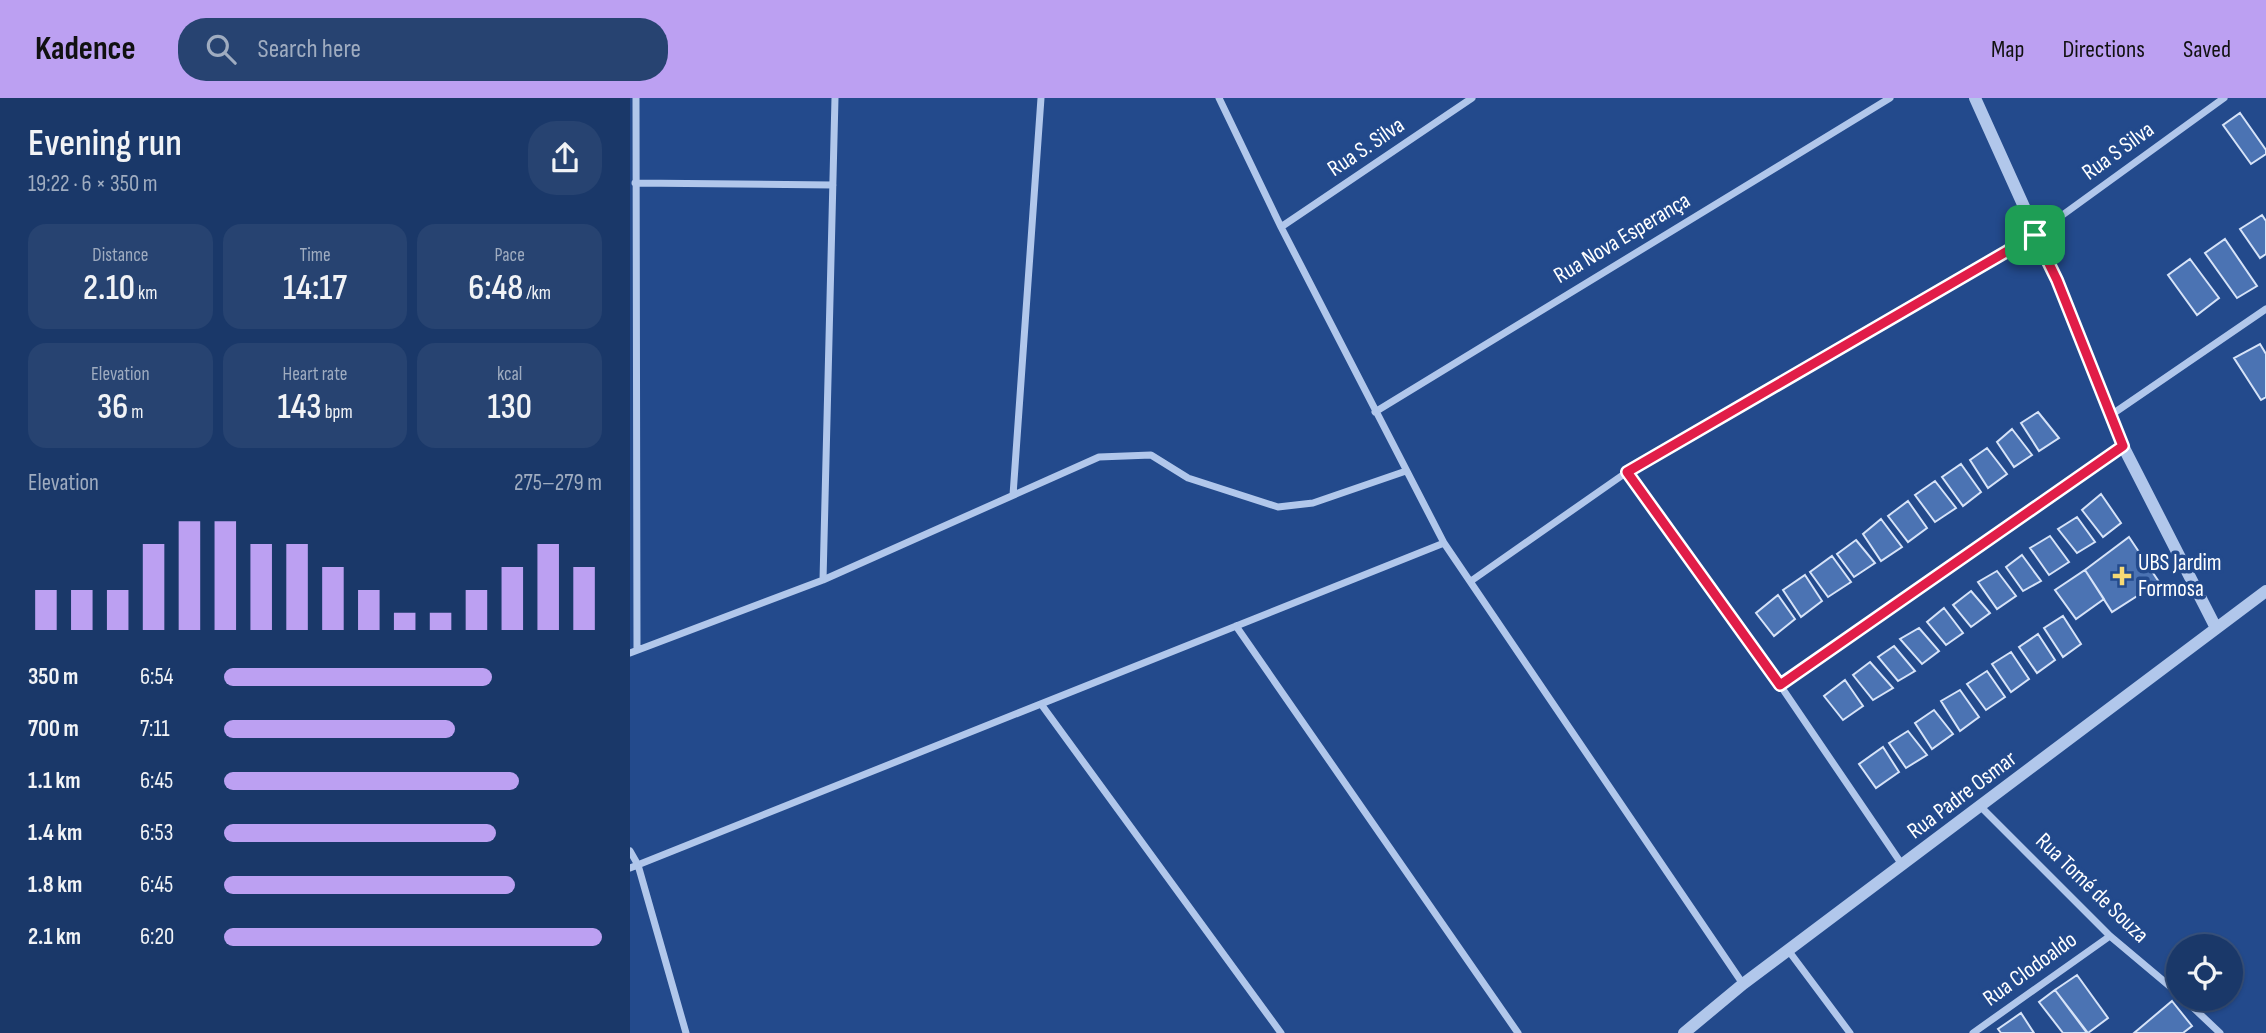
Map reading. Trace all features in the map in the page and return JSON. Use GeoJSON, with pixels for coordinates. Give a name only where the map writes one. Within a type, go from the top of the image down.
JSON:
{"type":"FeatureCollection","features":[{"type":"Feature","properties":{"kind":"street"},"geometry":{"type":"LineString","coordinates":[[636,98],[632,346],[633,651],[823,580],[1099,457],[1151,455],[1188,478],[1278,507],[1313,503],[1406,471]]}},
{"type":"Feature","properties":{"kind":"street"},"geometry":{"type":"LineString","coordinates":[[823,580],[835,98]]}},
{"type":"Feature","properties":{"kind":"street"},"geometry":{"type":"LineString","coordinates":[[1013,495],[1041,98]]}},
{"type":"Feature","properties":{"kind":"street"},"geometry":{"type":"LineString","coordinates":[[1219,98],[1281,227],[1444,542],[1743,984]]}},
{"type":"Feature","properties":{"kind":"street","name":"Rua S. Silva"},"geometry":{"type":"LineString","coordinates":[[1281,227],[1472,98]]}},
{"type":"Feature","properties":{"kind":"street","name":"Rua Nova Esperança"},"geometry":{"type":"LineString","coordinates":[[1375,412],[1890,98]]}},
{"type":"Feature","properties":{"kind":"street"},"geometry":{"type":"LineString","coordinates":[[1975,98],[2057,280],[2123,446],[2216,628]]}},
{"type":"Feature","properties":{"kind":"street","name":"Rua S Silva"},"geometry":{"type":"LineString","coordinates":[[1471,581],[1627,472],[2035,235],[2224,98]]}},
{"type":"Feature","properties":{"kind":"street"},"geometry":{"type":"LineString","coordinates":[[635,183],[833,185]]}},
{"type":"Feature","properties":{"kind":"street"},"geometry":{"type":"LineString","coordinates":[[2111,415],[2266,309]]}},
{"type":"Feature","properties":{"kind":"street"},"geometry":{"type":"LineString","coordinates":[[1780,685],[2123,446]]}},
{"type":"Feature","properties":{"kind":"street"},"geometry":{"type":"LineString","coordinates":[[1627,472],[1780,685],[1903,866]]}},
{"type":"Feature","properties":{"kind":"street"},"geometry":{"type":"LineString","coordinates":[[634,867],[1444,542]]}},
{"type":"Feature","properties":{"kind":"street","name":"Rua Padre Osmar"},"geometry":{"type":"LineString","coordinates":[[1684,1033],[1743,984],[2266,591]]}},
{"type":"Feature","properties":{"kind":"street"},"geometry":{"type":"LineString","coordinates":[[1236,626],[1518,1033]]}},
{"type":"Feature","properties":{"kind":"street"},"geometry":{"type":"LineString","coordinates":[[1041,704],[1281,1033]]}},
{"type":"Feature","properties":{"kind":"street","name":"Rua Tomé de Souza"},"geometry":{"type":"LineString","coordinates":[[1981,807],[2109,936],[2166,983]]}},
{"type":"Feature","properties":{"kind":"street"},"geometry":{"type":"LineString","coordinates":[[630,851],[685,1033]]}},
{"type":"Feature","properties":{"kind":"street","name":"Rua Clodoaldo"},"geometry":{"type":"LineString","coordinates":[[1973,1033],[2109,936]]}},
{"type":"Feature","properties":{"kind":"street"},"geometry":{"type":"LineString","coordinates":[[1788,950],[1850,1033]]}},
{"type":"Feature","properties":{"kind":"street"},"geometry":{"type":"LineString","coordinates":[[2197,1011],[2220,1033]]}},
{"type":"Feature","properties":{"kind":"building"},"geometry":{"type":"Polygon","coordinates":[[[2240,113],[2266,150],[2266,154],[2251,164],[2223,125],[2240,113]]]}},
{"type":"Feature","properties":{"kind":"building"},"geometry":{"type":"Polygon","coordinates":[[[2262,215],[2266,221],[2266,254],[2260,258],[2240,229],[2262,215]]]}},
{"type":"Feature","properties":{"kind":"building"},"geometry":{"type":"Polygon","coordinates":[[[2225,239],[2257,286],[2237,298],[2205,253],[2225,239]]]}},
{"type":"Feature","properties":{"kind":"building"},"geometry":{"type":"Polygon","coordinates":[[[2190,259],[2219,298],[2197,315],[2168,275],[2190,259]]]}},
{"type":"Feature","properties":{"kind":"building"},"geometry":{"type":"Polygon","coordinates":[[[2260,344],[2266,354],[2266,397],[2261,400],[2234,358],[2260,344]]]}},
{"type":"Feature","properties":{"kind":"building"},"geometry":{"type":"Polygon","coordinates":[[[2038,412],[2059,438],[2039,451],[2021,423],[2038,412]]]}},
{"type":"Feature","properties":{"kind":"building"},"geometry":{"type":"Polygon","coordinates":[[[2012,429],[2032,455],[2014,467],[1997,442],[2012,429]]]}},
{"type":"Feature","properties":{"kind":"building"},"geometry":{"type":"Polygon","coordinates":[[[1987,448],[2007,474],[1988,488],[1970,460],[1987,448]]]}},
{"type":"Feature","properties":{"kind":"building"},"geometry":{"type":"Polygon","coordinates":[[[1961,464],[1981,492],[1963,506],[1942,477],[1961,464]]]}},
{"type":"Feature","properties":{"kind":"building"},"geometry":{"type":"Polygon","coordinates":[[[1935,481],[1956,508],[1935,522],[1915,495],[1935,481]]]}},
{"type":"Feature","properties":{"kind":"building"},"geometry":{"type":"Polygon","coordinates":[[[2101,494],[2121,523],[2103,537],[2082,510],[2101,494]]]}},
{"type":"Feature","properties":{"kind":"building"},"geometry":{"type":"Polygon","coordinates":[[[1908,501],[1927,528],[1908,542],[1888,516],[1908,501]]]}},
{"type":"Feature","properties":{"kind":"building"},"geometry":{"type":"Polygon","coordinates":[[[2077,517],[2095,542],[2077,553],[2058,529],[2077,517]]]}},
{"type":"Feature","properties":{"kind":"building"},"geometry":{"type":"Polygon","coordinates":[[[1881,519],[1902,547],[1881,561],[1863,534],[1881,519]]]}},
{"type":"Feature","properties":{"kind":"building"},"geometry":{"type":"Polygon","coordinates":[[[2050,536],[2069,562],[2049,575],[2030,548],[2050,536]]]}},
{"type":"Feature","properties":{"kind":"building","name":"UBS Jardim Formosa"},"geometry":{"type":"Polygon","coordinates":[[[2129,537],[2159,582],[2112,612],[2085,570],[2129,537]]]}},
{"type":"Feature","properties":{"kind":"building"},"geometry":{"type":"Polygon","coordinates":[[[1856,540],[1875,563],[1854,577],[1837,554],[1856,540]]]}},
{"type":"Feature","properties":{"kind":"building"},"geometry":{"type":"Polygon","coordinates":[[[2022,555],[2041,581],[2023,591],[2006,567],[2022,555]]]}},
{"type":"Feature","properties":{"kind":"building"},"geometry":{"type":"Polygon","coordinates":[[[1832,556],[1851,582],[1828,597],[1810,572],[1832,556]]]}},
{"type":"Feature","properties":{"kind":"building"},"geometry":{"type":"Polygon","coordinates":[[[2085,570],[2104,599],[2076,619],[2055,590],[2085,570]]]}},
{"type":"Feature","properties":{"kind":"building"},"geometry":{"type":"Polygon","coordinates":[[[1997,571],[2016,596],[1997,609],[1978,582],[1997,571]]]}},
{"type":"Feature","properties":{"kind":"building"},"geometry":{"type":"Polygon","coordinates":[[[1805,575],[1822,601],[1801,617],[1783,590],[1805,575]]]}},
{"type":"Feature","properties":{"kind":"building"},"geometry":{"type":"Polygon","coordinates":[[[1971,591],[1990,613],[1971,627],[1953,605],[1971,591]]]}},
{"type":"Feature","properties":{"kind":"building"},"geometry":{"type":"Polygon","coordinates":[[[1778,595],[1795,619],[1774,636],[1756,613],[1778,595]]]}},
{"type":"Feature","properties":{"kind":"building"},"geometry":{"type":"Polygon","coordinates":[[[1944,608],[1963,633],[1946,645],[1927,622],[1944,608]]]}},
{"type":"Feature","properties":{"kind":"building"},"geometry":{"type":"Polygon","coordinates":[[[2063,616],[2081,644],[2063,657],[2044,628],[2063,616]]]}},
{"type":"Feature","properties":{"kind":"building"},"geometry":{"type":"Polygon","coordinates":[[[1919,628],[1939,651],[1922,664],[1900,639],[1919,628]]]}},
{"type":"Feature","properties":{"kind":"building"},"geometry":{"type":"Polygon","coordinates":[[[2038,634],[2055,660],[2037,673],[2019,647],[2038,634]]]}},
{"type":"Feature","properties":{"kind":"building"},"geometry":{"type":"Polygon","coordinates":[[[1894,646],[1915,671],[1898,681],[1878,657],[1894,646]]]}},
{"type":"Feature","properties":{"kind":"building"},"geometry":{"type":"Polygon","coordinates":[[[2011,652],[2029,679],[2011,692],[1992,664],[2011,652]]]}},
{"type":"Feature","properties":{"kind":"building"},"geometry":{"type":"Polygon","coordinates":[[[1870,662],[1893,688],[1873,700],[1853,675],[1870,662]]]}},
{"type":"Feature","properties":{"kind":"building"},"geometry":{"type":"Polygon","coordinates":[[[1987,671],[2005,697],[1986,710],[1967,684],[1987,671]]]}},
{"type":"Feature","properties":{"kind":"building"},"geometry":{"type":"Polygon","coordinates":[[[1845,680],[1863,706],[1843,720],[1824,696],[1845,680]]]}},
{"type":"Feature","properties":{"kind":"building"},"geometry":{"type":"Polygon","coordinates":[[[1960,690],[1979,717],[1960,731],[1941,701],[1960,690]]]}},
{"type":"Feature","properties":{"kind":"building"},"geometry":{"type":"Polygon","coordinates":[[[1934,710],[1953,734],[1932,749],[1915,723],[1934,710]]]}},
{"type":"Feature","properties":{"kind":"building"},"geometry":{"type":"Polygon","coordinates":[[[1908,731],[1927,755],[1906,768],[1889,743],[1908,731]]]}},
{"type":"Feature","properties":{"kind":"building"},"geometry":{"type":"Polygon","coordinates":[[[1883,747],[1899,772],[1876,788],[1859,764],[1883,747]]]}},
{"type":"Feature","properties":{"kind":"building"},"geometry":{"type":"Polygon","coordinates":[[[2077,975],[2108,1018],[2088,1033],[2055,990],[2077,975]]]}},
{"type":"Feature","properties":{"kind":"building"},"geometry":{"type":"Polygon","coordinates":[[[2055,990],[2087,1033],[2063,1033],[2039,1002],[2055,990]]]}},
{"type":"Feature","properties":{"kind":"building"},"geometry":{"type":"Polygon","coordinates":[[[2166,1006],[2166,1011],[2180,1011],[2192,1026],[2183,1033],[2134,1033],[2166,1006]]]}},
{"type":"Feature","properties":{"kind":"building"},"geometry":{"type":"Polygon","coordinates":[[[2021,1013],[2034,1033],[2001,1033],[1998,1029],[2021,1013]]]}},
{"type":"Feature","properties":{"kind":"place","name":"UBS Jardim Formosa"},"geometry":{"type":"Point","coordinates":[2122,576]}},
{"type":"Feature","properties":{"kind":"route"},"geometry":{"type":"LineString","coordinates":[[2035,235],[2057,280],[2123,446],[1780,685],[1627,472],[2035,235]]}}]}
